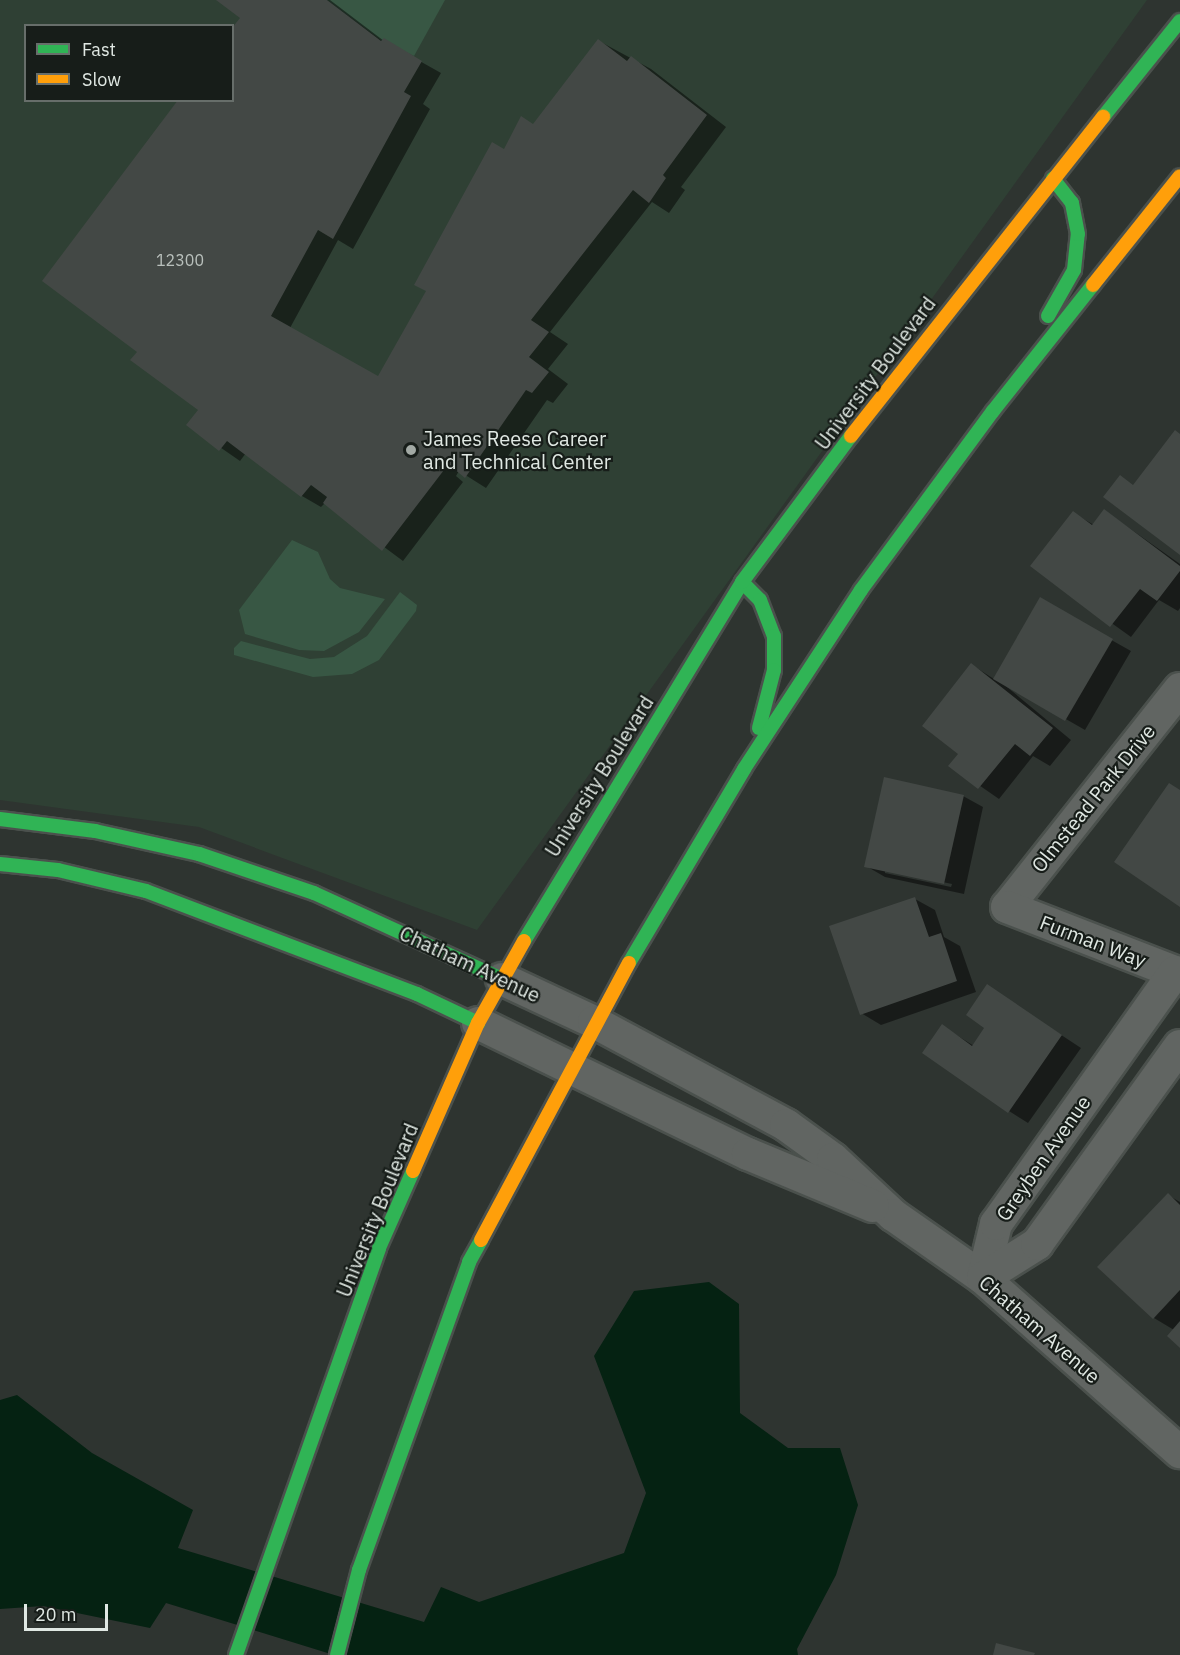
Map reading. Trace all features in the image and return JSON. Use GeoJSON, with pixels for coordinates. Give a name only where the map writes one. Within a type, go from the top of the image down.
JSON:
{"type":"FeatureCollection","features":[{"type":"Feature","properties":{"kind":"main road","name":"University Boulevard"},"geometry":{"type":"LineString","coordinates":[[237,1655],[273,1543],[379,1248],[478,1023],[568,863],[742,582],[911,355],[1180,21]]}},
{"type":"Feature","properties":{"kind":"main road"},"geometry":{"type":"LineString","coordinates":[[337,1655],[359,1570],[469,1262],[594,1023],[744,769],[861,590],[993,411],[1180,176]]}},
{"type":"Feature","properties":{"kind":"main road"},"geometry":{"type":"LineString","coordinates":[[993,411],[1074,270],[1078,234],[1075,214],[1069,196],[1053,179]]}},
{"type":"Feature","properties":{"kind":"main road"},"geometry":{"type":"LineString","coordinates":[[742,582],[760,600],[768,616],[775,651],[770,690],[744,769]]}},
{"type":"Feature","properties":{"kind":"main road","name":"Chatham Avenue"},"geometry":{"type":"LineString","coordinates":[[0,819],[95,831],[210,857],[366,915],[502,979]]}},
{"type":"Feature","properties":{"kind":"main road","name":"Chatham Avenue"},"geometry":{"type":"LineString","coordinates":[[0,864],[58,870],[146,891],[417,994],[478,1023]]}},
{"type":"Feature","properties":{"kind":"street","name":"Olmstead Park Drive"},"geometry":{"type":"LineString","coordinates":[[1007,907],[1180,689]]}},
{"type":"Feature","properties":{"kind":"street","name":"Furman Way"},"geometry":{"type":"LineString","coordinates":[[1007,907],[1178,973]]}},
{"type":"Feature","properties":{"kind":"street","name":"Greyben Avenue"},"geometry":{"type":"LineString","coordinates":[[983,1278],[996,1224],[1178,973]]}},
{"type":"Feature","properties":{"kind":"street","name":"Chatham Avenue"},"geometry":{"type":"LineString","coordinates":[[502,979],[594,1023],[786,1125],[833,1159],[893,1215],[983,1278],[1180,1452]]}},
{"type":"Feature","properties":{"kind":"street","name":"Chatham Avenue"},"geometry":{"type":"LineString","coordinates":[[478,1023],[748,1154],[893,1215]]}},
{"type":"Feature","properties":{"kind":"street"},"geometry":{"type":"LineString","coordinates":[[983,1278],[1037,1244],[1180,1046]]}},
{"type":"Feature","properties":{"kind":"shaded area","name":"James Reese Career and Technical Center"},"geometry":{"type":"Polygon","coordinates":[[[0,0],[1147,0],[477,930],[199,827],[0,800],[0,0]]]}},
{"type":"Feature","properties":{"kind":"shaded area"},"geometry":{"type":"Polygon","coordinates":[[[327,0],[445,0],[414,56],[382,41],[327,0]]]}},
{"type":"Feature","properties":{"kind":"shaded area"},"geometry":{"type":"Polygon","coordinates":[[[292,540],[318,552],[330,579],[340,588],[385,599],[359,632],[324,651],[299,650],[245,634],[239,610],[292,540]]]}},
{"type":"Feature","properties":{"kind":"shaded area"},"geometry":{"type":"Polygon","coordinates":[[[400,592],[417,605],[416,611],[379,660],[352,674],[313,677],[234,655],[234,648],[241,641],[310,659],[334,657],[367,636],[400,592]]]}},
{"type":"Feature","properties":{"kind":"shaded area"},"geometry":{"type":"Polygon","coordinates":[[[709,1282],[739,1304],[740,1413],[788,1448],[840,1448],[858,1505],[836,1575],[797,1649],[798,1655],[334,1655],[166,1603],[150,1628],[43,1606],[0,1609],[0,1400],[17,1395],[92,1453],[193,1510],[178,1548],[424,1622],[441,1587],[479,1602],[624,1553],[646,1493],[594,1356],[634,1291],[709,1282]]]}},
{"type":"Feature","properties":{"kind":"building"},"geometry":{"type":"Polygon","coordinates":[[[216,0],[327,0],[381,41],[384,38],[422,61],[404,92],[411,96],[333,239],[318,230],[271,316],[378,376],[426,291],[414,285],[492,142],[504,149],[521,116],[533,124],[598,39],[627,61],[631,56],[707,115],[663,175],[666,178],[649,203],[633,190],[531,320],[549,332],[529,357],[549,372],[532,393],[526,390],[465,478],[441,458],[437,464],[444,470],[382,551],[323,503],[327,497],[311,485],[301,497],[227,441],[219,451],[186,425],[198,410],[130,360],[137,352],[42,281],[176,102],[234,102],[234,26],[240,18],[216,0]]]}},
{"type":"Feature","properties":{"kind":"building"},"geometry":{"type":"Polygon","coordinates":[[[1175,430],[1180,434],[1180,555],[1103,497],[1120,475],[1133,485],[1175,430]]]}},
{"type":"Feature","properties":{"kind":"building"},"geometry":{"type":"Polygon","coordinates":[[[1104,509],[1180,566],[1180,571],[1157,601],[1140,589],[1110,627],[1030,566],[1073,511],[1092,525],[1104,509]]]}},
{"type":"Feature","properties":{"kind":"building"},"geometry":{"type":"Polygon","coordinates":[[[1040,597],[1113,639],[1065,721],[993,679],[1040,597]]]}},
{"type":"Feature","properties":{"kind":"building"},"geometry":{"type":"Polygon","coordinates":[[[971,663],[1053,728],[1030,756],[1015,744],[978,789],[948,766],[958,754],[922,726],[971,663]]]}},
{"type":"Feature","properties":{"kind":"building"},"geometry":{"type":"Polygon","coordinates":[[[884,777],[964,795],[944,884],[864,867],[884,777]]]}},
{"type":"Feature","properties":{"kind":"building"},"geometry":{"type":"Polygon","coordinates":[[[1169,783],[1180,790],[1180,907],[1114,862],[1169,783]]]}},
{"type":"Feature","properties":{"kind":"building"},"geometry":{"type":"Polygon","coordinates":[[[915,897],[929,937],[941,933],[957,981],[860,1015],[829,926],[915,897]]]}},
{"type":"Feature","properties":{"kind":"building"},"geometry":{"type":"Polygon","coordinates":[[[987,984],[1062,1035],[1008,1113],[922,1053],[942,1024],[972,1046],[984,1028],[966,1015],[987,984]]]}},
{"type":"Feature","properties":{"kind":"building"},"geometry":{"type":"Polygon","coordinates":[[[1168,1193],[1180,1205],[1180,1290],[1153,1319],[1097,1267],[1168,1193]]]}},
{"type":"Feature","properties":{"kind":"building"},"geometry":{"type":"Polygon","coordinates":[[[1180,1321],[1180,1348],[1167,1336],[1180,1321]]]}},
{"type":"Feature","properties":{"kind":"building"},"geometry":{"type":"Polygon","coordinates":[[[996,1643],[1035,1653],[1034,1655],[993,1655],[996,1643]]]}},
{"type":"Feature","properties":{"kind":"traffic: fast"},"geometry":{"type":"LineString","coordinates":[[1103,117],[1180,21]]}},
{"type":"Feature","properties":{"kind":"traffic: fast"},"geometry":{"type":"LineString","coordinates":[[1048,316],[1074,270],[1078,234],[1072,203],[1053,179]]}},
{"type":"Feature","properties":{"kind":"traffic: fast"},"geometry":{"type":"LineString","coordinates":[[629,963],[744,769],[861,590],[993,411],[1093,285]]}},
{"type":"Feature","properties":{"kind":"traffic: fast"},"geometry":{"type":"LineString","coordinates":[[524,941],[742,582],[851,436]]}},
{"type":"Feature","properties":{"kind":"traffic: fast"},"geometry":{"type":"LineString","coordinates":[[742,582],[760,600],[774,636],[774,670],[759,728]]}},
{"type":"Feature","properties":{"kind":"traffic: fast"},"geometry":{"type":"LineString","coordinates":[[0,819],[95,831],[199,854],[314,893],[502,979]]}},
{"type":"Feature","properties":{"kind":"traffic: fast"},"geometry":{"type":"LineString","coordinates":[[0,864],[58,870],[146,891],[417,994],[478,1023]]}},
{"type":"Feature","properties":{"kind":"traffic: fast"},"geometry":{"type":"LineString","coordinates":[[236,1655],[379,1248],[413,1171]]}},
{"type":"Feature","properties":{"kind":"traffic: fast"},"geometry":{"type":"LineString","coordinates":[[337,1655],[359,1570],[469,1262],[481,1240]]}},
{"type":"Feature","properties":{"kind":"traffic: slow"},"geometry":{"type":"LineString","coordinates":[[851,436],[1103,117]]}},
{"type":"Feature","properties":{"kind":"traffic: slow"},"geometry":{"type":"LineString","coordinates":[[1093,285],[1180,176]]}},
{"type":"Feature","properties":{"kind":"traffic: slow"},"geometry":{"type":"LineString","coordinates":[[413,1171],[478,1023],[524,941]]}},
{"type":"Feature","properties":{"kind":"traffic: slow"},"geometry":{"type":"LineString","coordinates":[[481,1240],[629,963]]}},
{"type":"Feature","properties":{"kind":"place","name":"James Reese Career and Technical Center"},"geometry":{"type":"Point","coordinates":[411,450]}}]}
